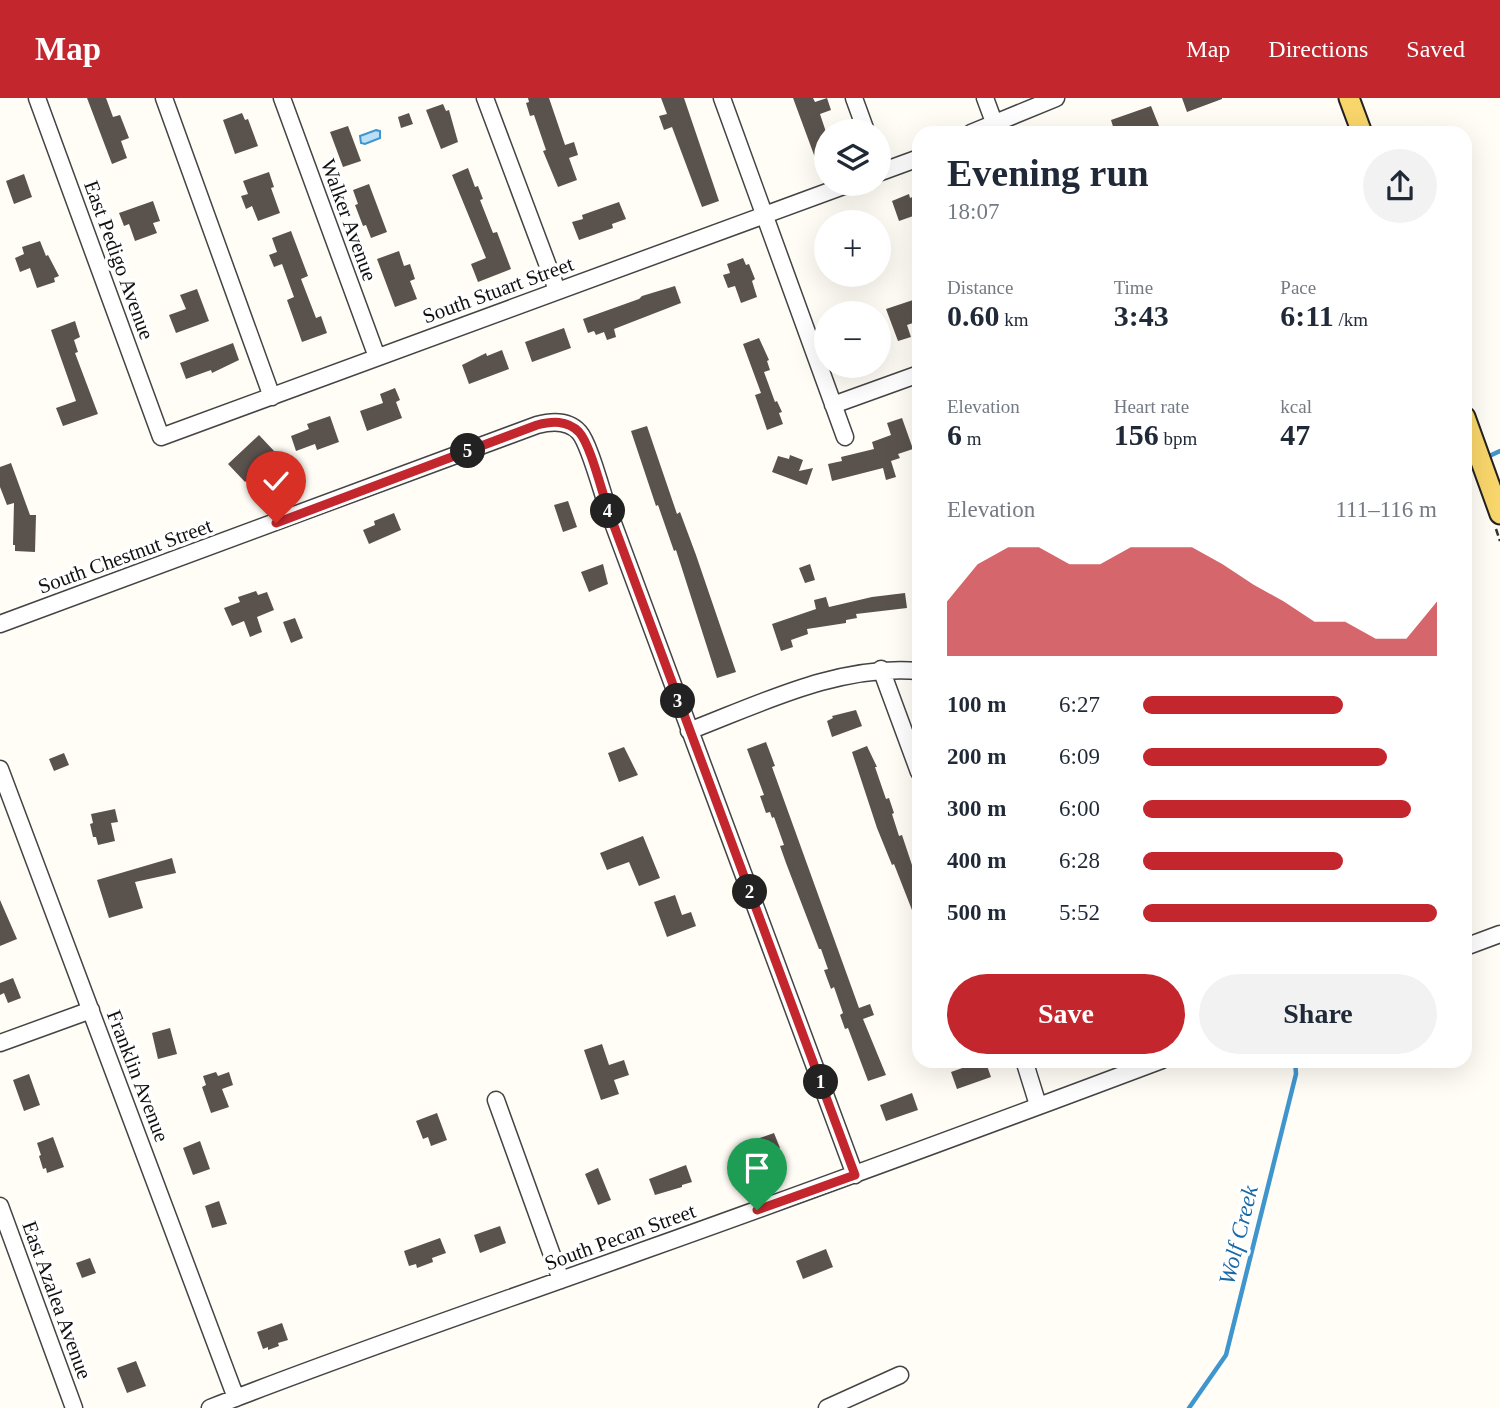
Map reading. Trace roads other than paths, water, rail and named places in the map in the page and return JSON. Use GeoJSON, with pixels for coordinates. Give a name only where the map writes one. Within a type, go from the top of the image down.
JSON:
{"type":"FeatureCollection","features":[{"type":"Feature","properties":{"kind":"main road"},"geometry":{"type":"LineString","coordinates":[[1349,98],[1359,126]]}},
{"type":"Feature","properties":{"kind":"main road"},"geometry":{"type":"LineString","coordinates":[[1472,438],[1500,514]]}},
{"type":"Feature","properties":{"kind":"street","name":"East Pedigo Avenue"},"geometry":{"type":"LineString","coordinates":[[37,98],[161,437]]}},
{"type":"Feature","properties":{"kind":"street"},"geometry":{"type":"LineString","coordinates":[[164,98],[272,397]]}},
{"type":"Feature","properties":{"kind":"street","name":"Walker Avenue"},"geometry":{"type":"LineString","coordinates":[[282,98],[377,357]]}},
{"type":"Feature","properties":{"kind":"street"},"geometry":{"type":"LineString","coordinates":[[485,98],[557,290]]}},
{"type":"Feature","properties":{"kind":"street"},"geometry":{"type":"LineString","coordinates":[[722,98],[845,437]]}},
{"type":"Feature","properties":{"kind":"street"},"geometry":{"type":"LineString","coordinates":[[854,98],[862,119]]}},
{"type":"Feature","properties":{"kind":"street"},"geometry":{"type":"LineString","coordinates":[[985,98],[995,126]]}},
{"type":"Feature","properties":{"kind":"street"},"geometry":{"type":"LineString","coordinates":[[1000,126],[1056,98]]}},
{"type":"Feature","properties":{"kind":"street"},"geometry":{"type":"LineString","coordinates":[[891,166],[912,160]]}},
{"type":"Feature","properties":{"kind":"street","name":"South Stuart Street"},"geometry":{"type":"LineString","coordinates":[[161,437],[816,196]]}},
{"type":"Feature","properties":{"kind":"street"},"geometry":{"type":"LineString","coordinates":[[833,405],[912,377]]}},
{"type":"Feature","properties":{"kind":"street","name":"South Chestnut Street"},"geometry":{"type":"LineString","coordinates":[[0,624],[552,421],[566,424],[579,432],[586,445],[689,731]]}},
{"type":"Feature","properties":{"kind":"street"},"geometry":{"type":"LineString","coordinates":[[880,669],[912,754]]}},
{"type":"Feature","properties":{"kind":"street"},"geometry":{"type":"LineString","coordinates":[[855,1175],[689,731],[833,678],[880,669],[912,671]]}},
{"type":"Feature","properties":{"kind":"street","name":"Franklin Avenue"},"geometry":{"type":"LineString","coordinates":[[0,769],[236,1398]]}},
{"type":"Feature","properties":{"kind":"street"},"geometry":{"type":"LineString","coordinates":[[1472,944],[1500,934]]}},
{"type":"Feature","properties":{"kind":"street"},"geometry":{"type":"LineString","coordinates":[[0,1043],[91,1010]]}},
{"type":"Feature","properties":{"kind":"street"},"geometry":{"type":"LineString","coordinates":[[1026,1068],[1038,1105]]}},
{"type":"Feature","properties":{"kind":"street","name":"South Pecan Street"},"geometry":{"type":"LineString","coordinates":[[210,1408],[855,1175],[1140,1068]]}},
{"type":"Feature","properties":{"kind":"street"},"geometry":{"type":"LineString","coordinates":[[496,1100],[561,1280]]}},
{"type":"Feature","properties":{"kind":"street","name":"East Azalea Avenue"},"geometry":{"type":"LineString","coordinates":[[0,1206],[74,1408]]}},
{"type":"Feature","properties":{"kind":"street"},"geometry":{"type":"LineString","coordinates":[[827,1408],[900,1375]]}},
{"type":"Feature","properties":{"kind":"water"},"geometry":{"type":"Polygon","coordinates":[[[380,131],[380,138],[361,143],[360,136],[380,131]]]}},
{"type":"Feature","properties":{"kind":"waterway","name":"Wolf Creek"},"geometry":{"type":"LineString","coordinates":[[1485,458],[1500,451]]}},
{"type":"Feature","properties":{"kind":"waterway","name":"Wolf Creek"},"geometry":{"type":"LineString","coordinates":[[1472,465],[1477,462]]}},
{"type":"Feature","properties":{"kind":"waterway","name":"Wolf Creek"},"geometry":{"type":"LineString","coordinates":[[1189,1408],[1226,1355],[1296,1068]]}}]}
